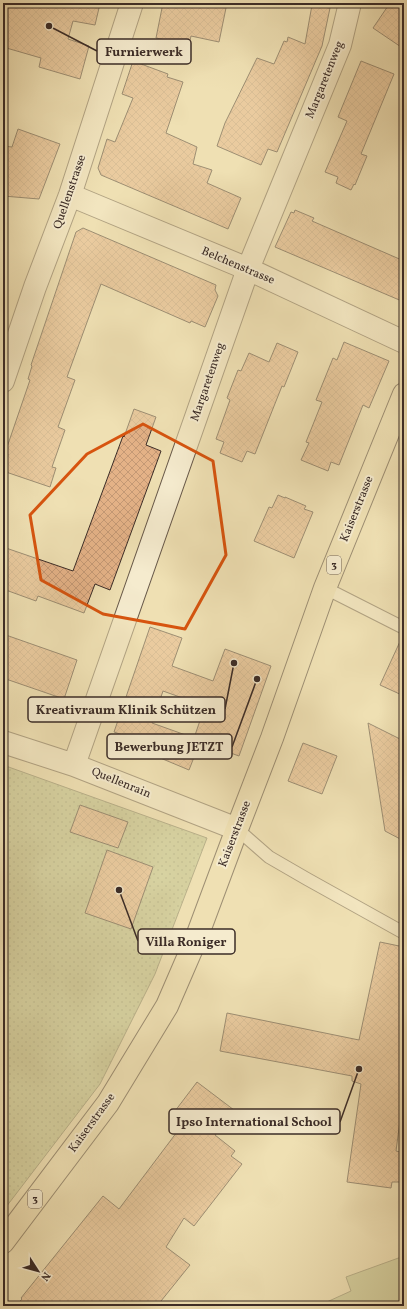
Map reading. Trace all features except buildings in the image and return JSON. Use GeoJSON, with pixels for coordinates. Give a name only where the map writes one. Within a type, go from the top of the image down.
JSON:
{"type":"FeatureCollection","features":[{"type":"Feature","properties":{"kind":"main road","name":"Kaiserstrasse"},"geometry":{"type":"LineString","coordinates":[[3,1242],[108,1103],[167,1006],[196,940],[272,738],[324,588],[404,394]]}},
{"type":"Feature","properties":{"kind":"street","name":"Quellenstrasse"},"geometry":{"type":"LineString","coordinates":[[3,380],[35,287],[70,195],[132,3]]}},
{"type":"Feature","properties":{"kind":"street","name":"Margaretenweg"},"geometry":{"type":"LineString","coordinates":[[74,765],[248,269],[340,45],[350,3]]}},
{"type":"Feature","properties":{"kind":"street","name":"Belchenstrasse"},"geometry":{"type":"LineString","coordinates":[[70,195],[248,269],[404,342]]}},
{"type":"Feature","properties":{"kind":"street","name":"Quellenrain"},"geometry":{"type":"LineString","coordinates":[[3,742],[74,765],[237,829]]}},
{"type":"Feature","properties":{"kind":"lane"},"geometry":{"type":"LineString","coordinates":[[324,588],[404,628]]}},
{"type":"Feature","properties":{"kind":"lane"},"geometry":{"type":"LineString","coordinates":[[237,829],[269,857],[404,932]]}},
{"type":"Feature","properties":{"kind":"highlighted area"},"geometry":{"type":"Polygon","coordinates":[[[143,424],[213,461],[226,555],[185,629],[103,614],[41,580],[30,515],[87,454],[143,424]]]}},
{"type":"Feature","properties":{"kind":"green space"},"geometry":{"type":"Polygon","coordinates":[[[3,765],[207,838],[155,974],[100,1084],[3,1211],[3,765]]]}},
{"type":"Feature","properties":{"kind":"green space"},"geometry":{"type":"Polygon","coordinates":[[[404,1256],[404,1306],[318,1306],[351,1291],[346,1277],[404,1256]]]}},
{"type":"Feature","properties":{"kind":"place","name":"Furnierwerk"},"geometry":{"type":"Point","coordinates":[49,26]}},
{"type":"Feature","properties":{"kind":"place","name":"Kreativraum Klinik Schützen"},"geometry":{"type":"Point","coordinates":[234,663]}},
{"type":"Feature","properties":{"kind":"place","name":"Bewerbung JETZT"},"geometry":{"type":"Point","coordinates":[257,679]}},
{"type":"Feature","properties":{"kind":"place","name":"Villa Roniger"},"geometry":{"type":"Point","coordinates":[119,890]}},
{"type":"Feature","properties":{"kind":"place","name":"Ipso International School"},"geometry":{"type":"Point","coordinates":[359,1069]}}]}
